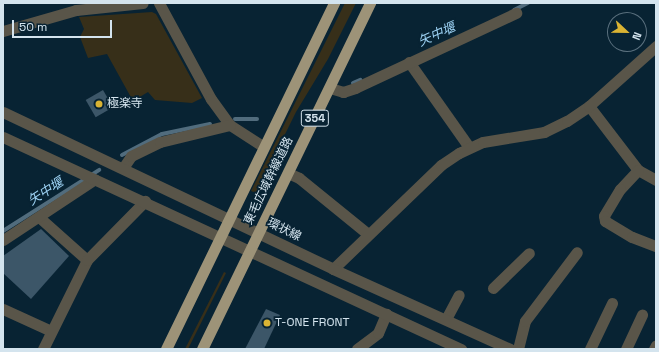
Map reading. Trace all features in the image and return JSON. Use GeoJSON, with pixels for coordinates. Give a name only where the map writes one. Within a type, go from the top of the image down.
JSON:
{"type":"FeatureCollection","features":[{"type":"Feature","properties":{"kind":"highway","name":"東毛広域幹線道路"},"geometry":{"type":"LineString","coordinates":[[166,349],[334,3]]}},
{"type":"Feature","properties":{"kind":"highway","name":"東毛広域幹線道路"},"geometry":{"type":"LineString","coordinates":[[202,349],[241,272],[249,251],[330,88],[370,3]]}},
{"type":"Feature","properties":{"kind":"street"},"geometry":{"type":"LineString","coordinates":[[3,31],[76,10],[143,3]]}},
{"type":"Feature","properties":{"kind":"street"},"geometry":{"type":"LineString","coordinates":[[159,3],[211,99],[230,125],[264,148]]}},
{"type":"Feature","properties":{"kind":"street"},"geometry":{"type":"LineString","coordinates":[[330,88],[343,92],[355,88],[516,13]]}},
{"type":"Feature","properties":{"kind":"street"},"geometry":{"type":"LineString","coordinates":[[333,269],[441,165],[469,147],[483,142],[544,132],[567,121],[589,106],[656,46]]}},
{"type":"Feature","properties":{"kind":"street"},"geometry":{"type":"LineString","coordinates":[[409,62],[469,147]]}},
{"type":"Feature","properties":{"kind":"street"},"geometry":{"type":"LineString","coordinates":[[589,106],[638,170],[656,180]]}},
{"type":"Feature","properties":{"kind":"street","name":"環状線"},"geometry":{"type":"LineString","coordinates":[[3,112],[229,218],[333,269],[510,349]]}},
{"type":"Feature","properties":{"kind":"street"},"geometry":{"type":"LineString","coordinates":[[123,168],[137,152],[160,142],[185,134],[230,125]]}},
{"type":"Feature","properties":{"kind":"street"},"geometry":{"type":"LineString","coordinates":[[3,137],[221,236],[249,251],[461,349]]}},
{"type":"Feature","properties":{"kind":"street"},"geometry":{"type":"LineString","coordinates":[[638,170],[620,189],[604,216],[605,221],[632,237],[656,246]]}},
{"type":"Feature","properties":{"kind":"street"},"geometry":{"type":"LineString","coordinates":[[288,173],[299,178],[368,234]]}},
{"type":"Feature","properties":{"kind":"street"},"geometry":{"type":"LineString","coordinates":[[3,240],[40,218],[95,179]]}},
{"type":"Feature","properties":{"kind":"street"},"geometry":{"type":"LineString","coordinates":[[43,349],[87,260],[145,202]]}},
{"type":"Feature","properties":{"kind":"street"},"geometry":{"type":"LineString","coordinates":[[40,218],[87,260]]}},
{"type":"Feature","properties":{"kind":"street"},"geometry":{"type":"LineString","coordinates":[[518,349],[525,321],[577,252]]}},
{"type":"Feature","properties":{"kind":"street"},"geometry":{"type":"LineString","coordinates":[[493,288],[529,253]]}},
{"type":"Feature","properties":{"kind":"street"},"geometry":{"type":"LineString","coordinates":[[446,319],[459,295]]}},
{"type":"Feature","properties":{"kind":"street"},"geometry":{"type":"LineString","coordinates":[[590,349],[612,303]]}},
{"type":"Feature","properties":{"kind":"street"},"geometry":{"type":"LineString","coordinates":[[3,309],[51,331]]}},
{"type":"Feature","properties":{"kind":"street"},"geometry":{"type":"LineString","coordinates":[[357,349],[378,334],[386,314]]}},
{"type":"Feature","properties":{"kind":"street"},"geometry":{"type":"LineString","coordinates":[[626,349],[642,315]]}},
{"type":"Feature","properties":{"kind":"street"},"geometry":{"type":"LineString","coordinates":[[654,349],[656,345]]}},
{"type":"Feature","properties":{"kind":"shaded area"},"geometry":{"type":"Polygon","coordinates":[[[345,3],[356,3],[328,59],[296,112],[256,193],[251,191],[345,3]]]}},
{"type":"Feature","properties":{"kind":"shaded area"},"geometry":{"type":"Polygon","coordinates":[[[152,12],[156,14],[202,98],[192,103],[155,100],[148,92],[133,101],[107,54],[88,58],[80,37],[84,29],[79,17],[152,12]]]}},
{"type":"Feature","properties":{"kind":"shaded area"},"geometry":{"type":"Polygon","coordinates":[[[224,272],[226,273],[188,349],[185,349],[224,272]]]}},
{"type":"Feature","properties":{"kind":"building","name":"極楽寺"},"geometry":{"type":"Polygon","coordinates":[[[103,90],[113,107],[96,117],[86,100],[103,90]]]}},
{"type":"Feature","properties":{"kind":"building"},"geometry":{"type":"Polygon","coordinates":[[[41,229],[69,256],[31,299],[3,273],[3,256],[41,229]]]}},
{"type":"Feature","properties":{"kind":"building","name":"T-ONE FRONT"},"geometry":{"type":"Polygon","coordinates":[[[266,309],[280,315],[264,349],[245,349],[266,309]]]}},
{"type":"Feature","properties":{"kind":"waterway","name":"矢中堰"},"geometry":{"type":"LineString","coordinates":[[514,10],[528,3]]}},
{"type":"Feature","properties":{"kind":"waterway","name":"矢中堰"},"geometry":{"type":"LineString","coordinates":[[353,83],[360,80]]}},
{"type":"Feature","properties":{"kind":"waterway","name":"矢中堰"},"geometry":{"type":"LineString","coordinates":[[235,119],[257,119]]}},
{"type":"Feature","properties":{"kind":"waterway","name":"矢中堰"},"geometry":{"type":"LineString","coordinates":[[122,155],[162,134],[210,124]]}},
{"type":"Feature","properties":{"kind":"waterway","name":"矢中堰"},"geometry":{"type":"LineString","coordinates":[[3,231],[99,170]]}},
{"type":"Feature","properties":{"kind":"place","name":"極楽寺"},"geometry":{"type":"Point","coordinates":[99,104]}},
{"type":"Feature","properties":{"kind":"place","name":"T-ONE FRONT"},"geometry":{"type":"Point","coordinates":[267,323]}}]}
